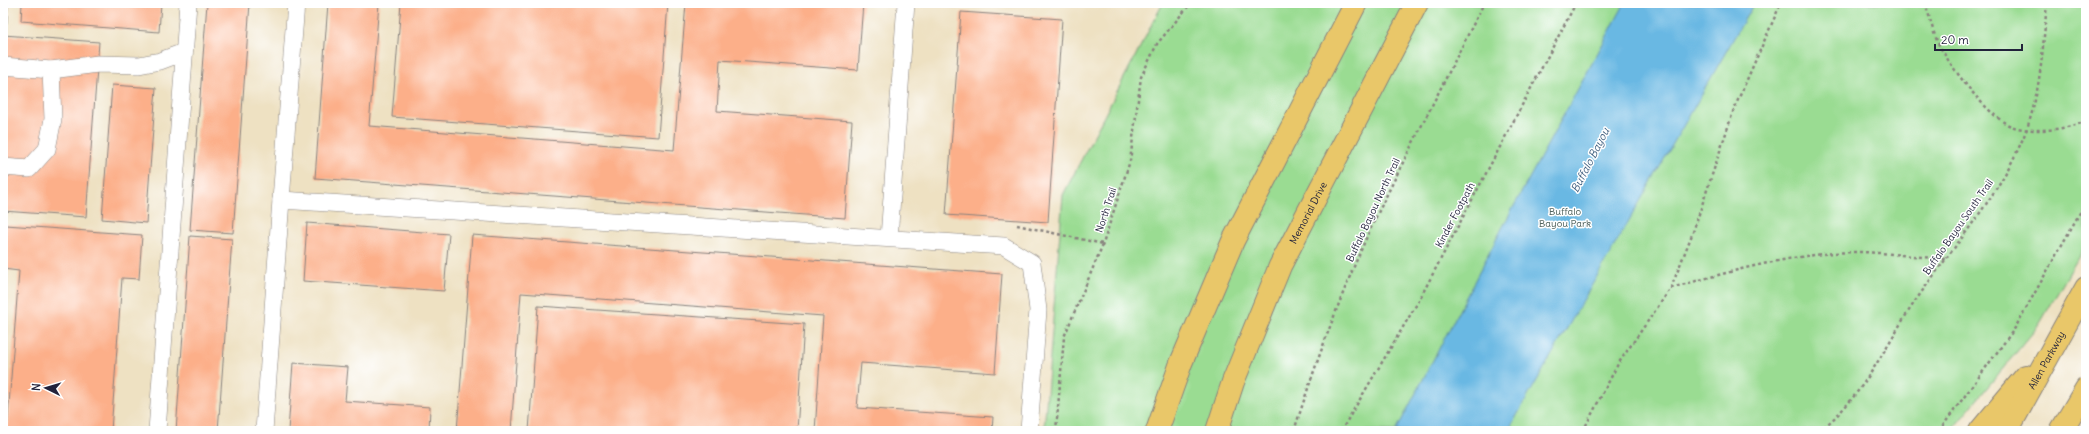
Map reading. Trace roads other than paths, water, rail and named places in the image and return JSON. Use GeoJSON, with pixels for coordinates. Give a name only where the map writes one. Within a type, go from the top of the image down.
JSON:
{"type":"FeatureCollection","features":[{"type":"Feature","properties":{"kind":"main road"},"geometry":{"type":"LineString","coordinates":[[1158,431],[1181,363],[1233,242],[1356,3]]}},
{"type":"Feature","properties":{"kind":"main road","name":"Memorial Drive"},"geometry":{"type":"LineString","coordinates":[[1217,431],[1233,382],[1280,266],[1417,3]]}},
{"type":"Feature","properties":{"kind":"main road","name":"Allen Parkway"},"geometry":{"type":"LineString","coordinates":[[2007,431],[2057,338],[2086,288]]}},
{"type":"Feature","properties":{"kind":"main road"},"geometry":{"type":"LineString","coordinates":[[1980,431],[2057,338]]}},
{"type":"Feature","properties":{"kind":"main road"},"geometry":{"type":"LineString","coordinates":[[2061,431],[2086,389]]}},
{"type":"Feature","properties":{"kind":"lane"},"geometry":{"type":"LineString","coordinates":[[157,431],[188,3]]}},
{"type":"Feature","properties":{"kind":"lane"},"geometry":{"type":"LineString","coordinates":[[264,431],[296,3]]}},
{"type":"Feature","properties":{"kind":"lane"},"geometry":{"type":"LineString","coordinates":[[889,238],[906,3]]}},
{"type":"Feature","properties":{"kind":"lane"},"geometry":{"type":"LineString","coordinates":[[3,66],[51,70],[98,64],[139,65],[160,61],[184,52]]}},
{"type":"Feature","properties":{"kind":"lane"},"geometry":{"type":"LineString","coordinates":[[3,167],[29,169],[47,149],[53,119],[51,70]]}},
{"type":"Feature","properties":{"kind":"lane"},"geometry":{"type":"LineString","coordinates":[[281,200],[1004,246],[1032,263],[1038,310],[1029,431]]}},
{"type":"Feature","properties":{"kind":"water","name":"Buffalo Bayou"},"geometry":{"type":"Polygon","coordinates":[[[1625,3],[1754,3],[1508,431],[1396,431],[1508,217],[1625,3]]]}},
{"type":"Feature","properties":{"kind":"park label","name":"Buffalo Bayou Park"},"geometry":{"type":"Point","coordinates":[1565,216]}}]}
